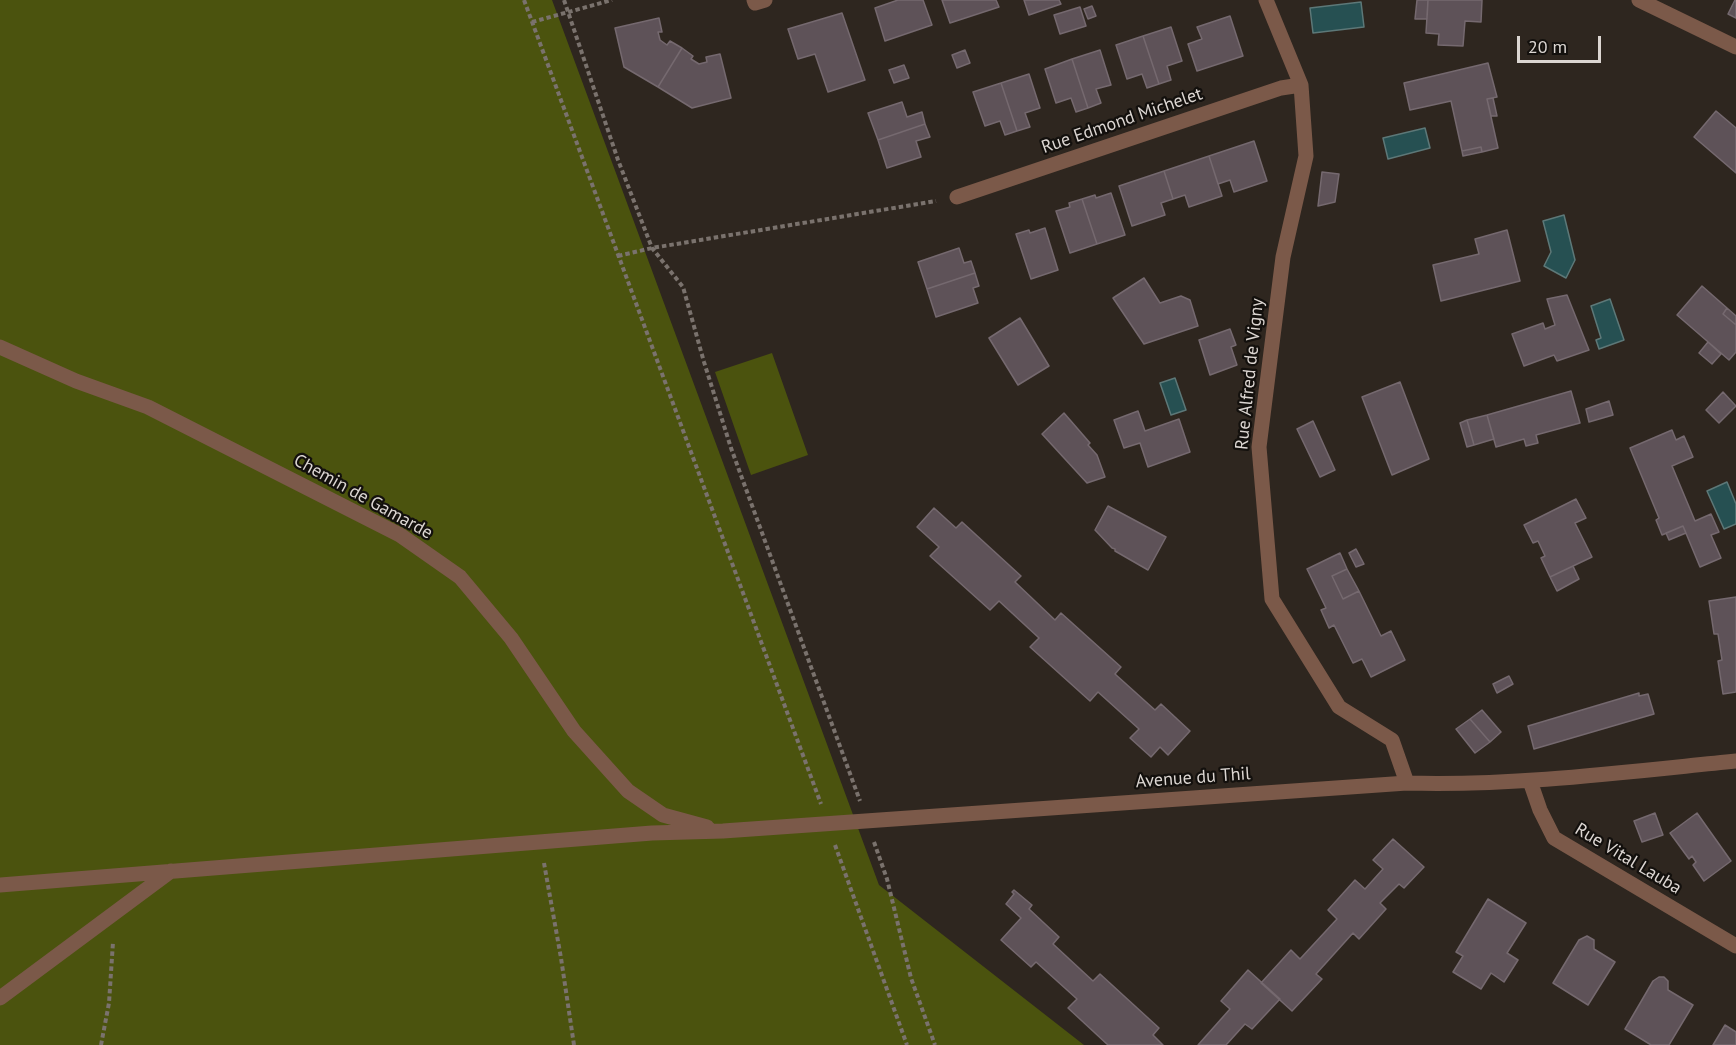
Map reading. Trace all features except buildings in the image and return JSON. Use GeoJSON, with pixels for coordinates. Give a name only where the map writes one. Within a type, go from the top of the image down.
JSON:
{"type":"FeatureCollection","features":[{"type":"Feature","properties":{"kind":"street"},"geometry":{"type":"LineString","coordinates":[[754,0],[755,3],[765,0]]}},
{"type":"Feature","properties":{"kind":"street","name":"Rue Alfred de Vigny"},"geometry":{"type":"LineString","coordinates":[[1266,0],[1301,85],[1305,156],[1283,257],[1259,447],[1272,599],[1339,706],[1392,740],[1407,783]]}},
{"type":"Feature","properties":{"kind":"street"},"geometry":{"type":"LineString","coordinates":[[1639,0],[1736,47]]}},
{"type":"Feature","properties":{"kind":"street","name":"Rue Edmond Michelet"},"geometry":{"type":"LineString","coordinates":[[957,197],[1281,88],[1301,85]]}},
{"type":"Feature","properties":{"kind":"street","name":"Chemin de Gamarde"},"geometry":{"type":"LineString","coordinates":[[0,347],[76,381],[148,407],[400,535],[460,577],[511,638],[574,731],[628,790],[663,815],[723,831]]}},
{"type":"Feature","properties":{"kind":"street","name":"Avenue du Thil"},"geometry":{"type":"LineString","coordinates":[[0,885],[652,832],[723,831],[1407,783],[1461,784],[1530,781],[1736,761]]}},
{"type":"Feature","properties":{"kind":"street","name":"Rue Vital Lauba"},"geometry":{"type":"LineString","coordinates":[[1530,781],[1540,810],[1554,838],[1736,946]]}},
{"type":"Feature","properties":{"kind":"street"},"geometry":{"type":"LineString","coordinates":[[0,998],[171,871]]}},
{"type":"Feature","properties":{"kind":"path"},"geometry":{"type":"LineString","coordinates":[[524,0],[828,823],[907,1045]]}},
{"type":"Feature","properties":{"kind":"path"},"geometry":{"type":"LineString","coordinates":[[564,0],[618,160],[652,248],[683,287],[731,448],[887,879],[911,978],[935,1045]]}},
{"type":"Feature","properties":{"kind":"path"},"geometry":{"type":"LineString","coordinates":[[532,22],[612,0]]}},
{"type":"Feature","properties":{"kind":"path"},"geometry":{"type":"LineString","coordinates":[[618,256],[652,248],[957,197]]}},
{"type":"Feature","properties":{"kind":"path"},"geometry":{"type":"LineString","coordinates":[[540,842],[574,1045]]}},
{"type":"Feature","properties":{"kind":"path"},"geometry":{"type":"LineString","coordinates":[[101,1045],[109,1003],[116,912]]}},
{"type":"Feature","properties":{"kind":"green space"},"geometry":{"type":"Polygon","coordinates":[[[0,0],[552,0],[879,885],[1084,1045],[0,1045],[0,0]]]}},
{"type":"Feature","properties":{"kind":"green space"},"geometry":{"type":"Polygon","coordinates":[[[772,353],[808,455],[751,475],[715,372],[772,353]]]}},
{"type":"Feature","properties":{"kind":"water"},"geometry":{"type":"Polygon","coordinates":[[[1361,2],[1364,27],[1313,33],[1310,8],[1361,2]]]}},
{"type":"Feature","properties":{"kind":"water"},"geometry":{"type":"Polygon","coordinates":[[[1425,128],[1430,148],[1388,159],[1383,138],[1425,128]]]}},
{"type":"Feature","properties":{"kind":"water"},"geometry":{"type":"Polygon","coordinates":[[[1564,215],[1575,260],[1566,278],[1544,266],[1551,252],[1543,221],[1564,215]]]}},
{"type":"Feature","properties":{"kind":"water"},"geometry":{"type":"Polygon","coordinates":[[[1610,299],[1624,340],[1599,349],[1596,340],[1601,338],[1591,306],[1610,299]]]}},
{"type":"Feature","properties":{"kind":"water"},"geometry":{"type":"Polygon","coordinates":[[[1175,378],[1186,410],[1171,415],[1160,383],[1175,378]]]}},
{"type":"Feature","properties":{"kind":"water"},"geometry":{"type":"Polygon","coordinates":[[[1727,482],[1736,504],[1736,524],[1724,529],[1707,491],[1727,482]]]}}]}
